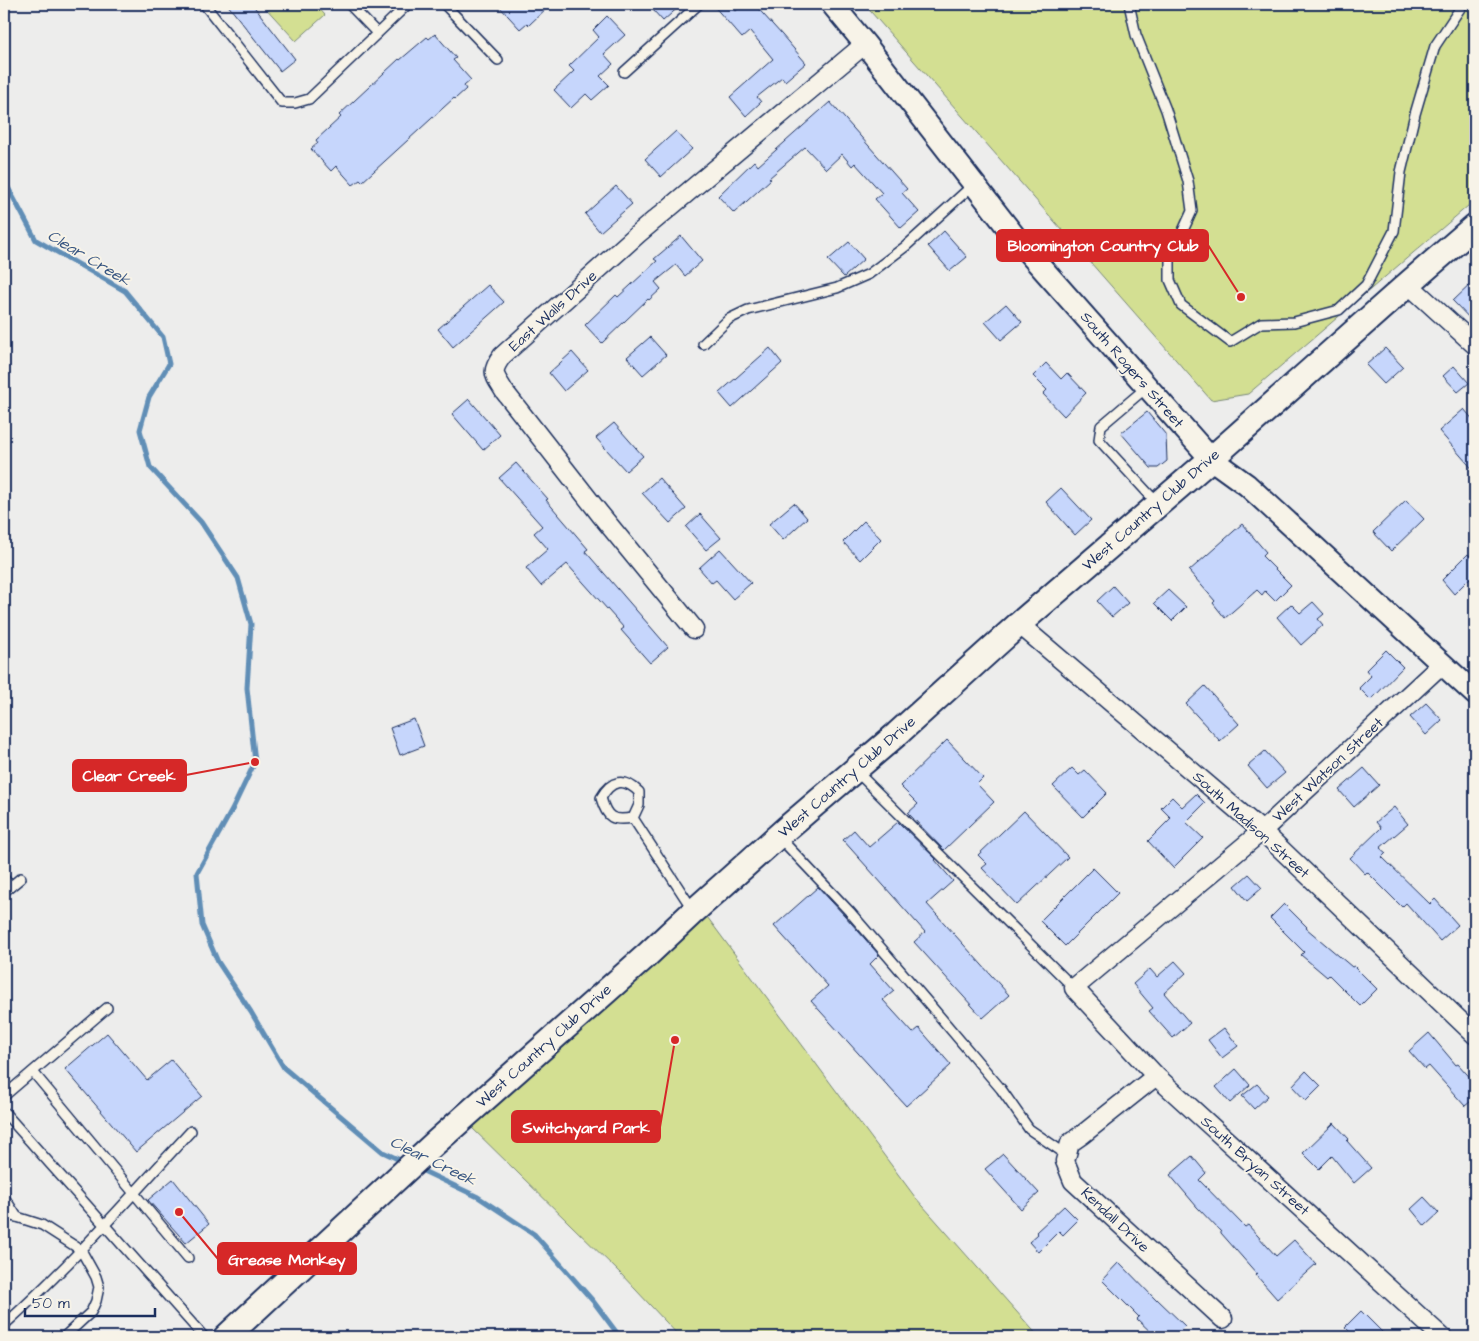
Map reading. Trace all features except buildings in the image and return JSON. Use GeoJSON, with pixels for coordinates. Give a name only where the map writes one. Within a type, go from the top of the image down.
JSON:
{"type":"FeatureCollection","features":[{"type":"Feature","properties":{"kind":"main road","name":"West Country Club Drive"},"geometry":{"type":"LineString","coordinates":[[226,1337],[434,1144],[778,836],[897,734],[1019,624],[1211,459],[1475,226]]}},
{"type":"Feature","properties":{"kind":"street","name":"South Rogers Street"},"geometry":{"type":"LineString","coordinates":[[832,4],[1019,242],[1211,459],[1247,485],[1475,694]]}},
{"type":"Feature","properties":{"kind":"street","name":"East Walls Drive"},"geometry":{"type":"LineString","coordinates":[[694,629],[600,514],[504,390],[495,373],[495,367],[502,356],[639,233],[865,44]]}},
{"type":"Feature","properties":{"kind":"street"},"geometry":{"type":"LineString","coordinates":[[1408,284],[1475,345]]}},
{"type":"Feature","properties":{"kind":"street","name":"South Madison Street"},"geometry":{"type":"LineString","coordinates":[[1019,624],[1262,831],[1475,1035]]}},
{"type":"Feature","properties":{"kind":"street","name":"West Watson Street"},"geometry":{"type":"LineString","coordinates":[[1074,988],[1262,831],[1442,664]]}},
{"type":"Feature","properties":{"kind":"street","name":"South Bryan Street"},"geometry":{"type":"LineString","coordinates":[[1074,988],[1156,1076],[1442,1337]]}},
{"type":"Feature","properties":{"kind":"street"},"geometry":{"type":"LineString","coordinates":[[1067,1154],[1070,1143],[1156,1076]]}},
{"type":"Feature","properties":{"kind":"street","name":"Kendall Drive"},"geometry":{"type":"LineString","coordinates":[[1067,1154],[1065,1160],[1073,1181],[1223,1319]]}},
{"type":"Feature","properties":{"kind":"lane"},"geometry":{"type":"LineString","coordinates":[[204,4],[282,103],[296,103],[309,99],[408,4]]}},
{"type":"Feature","properties":{"kind":"lane"},"geometry":{"type":"LineString","coordinates":[[349,4],[377,33]]}},
{"type":"Feature","properties":{"kind":"lane"},"geometry":{"type":"LineString","coordinates":[[444,4],[498,60]]}},
{"type":"Feature","properties":{"kind":"lane"},"geometry":{"type":"LineString","coordinates":[[624,72],[699,4]]}},
{"type":"Feature","properties":{"kind":"lane"},"geometry":{"type":"LineString","coordinates":[[1129,4],[1136,35],[1166,110],[1188,181],[1192,211],[1170,259],[1170,280],[1180,305],[1230,342],[1261,323],[1294,322],[1340,310],[1366,285],[1394,231],[1401,172],[1415,114],[1435,46],[1463,4]]}},
{"type":"Feature","properties":{"kind":"lane"},"geometry":{"type":"LineString","coordinates":[[703,344],[729,319],[748,310],[837,288],[869,274],[906,246],[974,184]]}},
{"type":"Feature","properties":{"kind":"lane"},"geometry":{"type":"LineString","coordinates":[[1147,387],[1101,426],[1099,440],[1158,504]]}},
{"type":"Feature","properties":{"kind":"lane"},"geometry":{"type":"LineString","coordinates":[[855,770],[1074,988]]}},
{"type":"Feature","properties":{"kind":"lane"},"geometry":{"type":"LineString","coordinates":[[620,782],[631,784],[639,792],[639,805],[633,818],[620,820],[611,818],[604,808],[602,798],[607,788],[620,782]]}},
{"type":"Feature","properties":{"kind":"lane"},"geometry":{"type":"LineString","coordinates":[[633,818],[694,911]]}},
{"type":"Feature","properties":{"kind":"lane"},"geometry":{"type":"LineString","coordinates":[[778,836],[850,912],[930,1005],[1001,1089],[1029,1129],[1067,1154]]}},
{"type":"Feature","properties":{"kind":"lane"},"geometry":{"type":"LineString","coordinates":[[4,878],[7,889],[21,878]]}},
{"type":"Feature","properties":{"kind":"lane"},"geometry":{"type":"LineString","coordinates":[[4,1096],[107,1008]]}},
{"type":"Feature","properties":{"kind":"lane"},"geometry":{"type":"LineString","coordinates":[[33,1072],[188,1258]]}},
{"type":"Feature","properties":{"kind":"lane"},"geometry":{"type":"LineString","coordinates":[[4,1112],[204,1337]]}},
{"type":"Feature","properties":{"kind":"lane"},"geometry":{"type":"LineString","coordinates":[[4,1326],[81,1250],[191,1131]]}},
{"type":"Feature","properties":{"kind":"lane"},"geometry":{"type":"LineString","coordinates":[[4,1197],[17,1217]]}},
{"type":"Feature","properties":{"kind":"lane"},"geometry":{"type":"LineString","coordinates":[[4,1215],[42,1225],[81,1250],[96,1277],[98,1287],[96,1301],[91,1312],[64,1337]]}},
{"type":"Feature","properties":{"kind":"green space"},"geometry":{"type":"Polygon","coordinates":[[[262,4],[315,4],[325,15],[296,41],[262,4]]]}},
{"type":"Feature","properties":{"kind":"green space"},"geometry":{"type":"Polygon","coordinates":[[[864,4],[1475,4],[1475,200],[1248,394],[1211,400],[864,4]]]}},
{"type":"Feature","properties":{"kind":"green space"},"geometry":{"type":"Polygon","coordinates":[[[696,902],[915,1197],[1039,1337],[680,1337],[621,1274],[467,1123],[696,902]]]}},
{"type":"Feature","properties":{"kind":"waterway","name":"Clear Creek"},"geometry":{"type":"LineString","coordinates":[[4,180],[36,240],[125,291],[163,337],[169,364],[149,397],[140,430],[150,467],[201,522],[238,578],[251,624],[247,688],[255,762],[232,810],[197,873],[202,925],[218,962],[251,1012],[284,1068],[383,1152],[404,1162]]}},
{"type":"Feature","properties":{"kind":"waterway","name":"Clear Creek"},"geometry":{"type":"LineString","coordinates":[[417,1168],[478,1197],[534,1234],[593,1301],[620,1337]]}},
{"type":"Feature","properties":{"kind":"place","name":"Bloomington Country Club"},"geometry":{"type":"Point","coordinates":[1241,297]}},
{"type":"Feature","properties":{"kind":"place","name":"Clear Creek"},"geometry":{"type":"Point","coordinates":[255,762]}},
{"type":"Feature","properties":{"kind":"place","name":"Switchyard Park"},"geometry":{"type":"Point","coordinates":[675,1040]}},
{"type":"Feature","properties":{"kind":"place","name":"Grease Monkey"},"geometry":{"type":"Point","coordinates":[179,1212]}}]}
